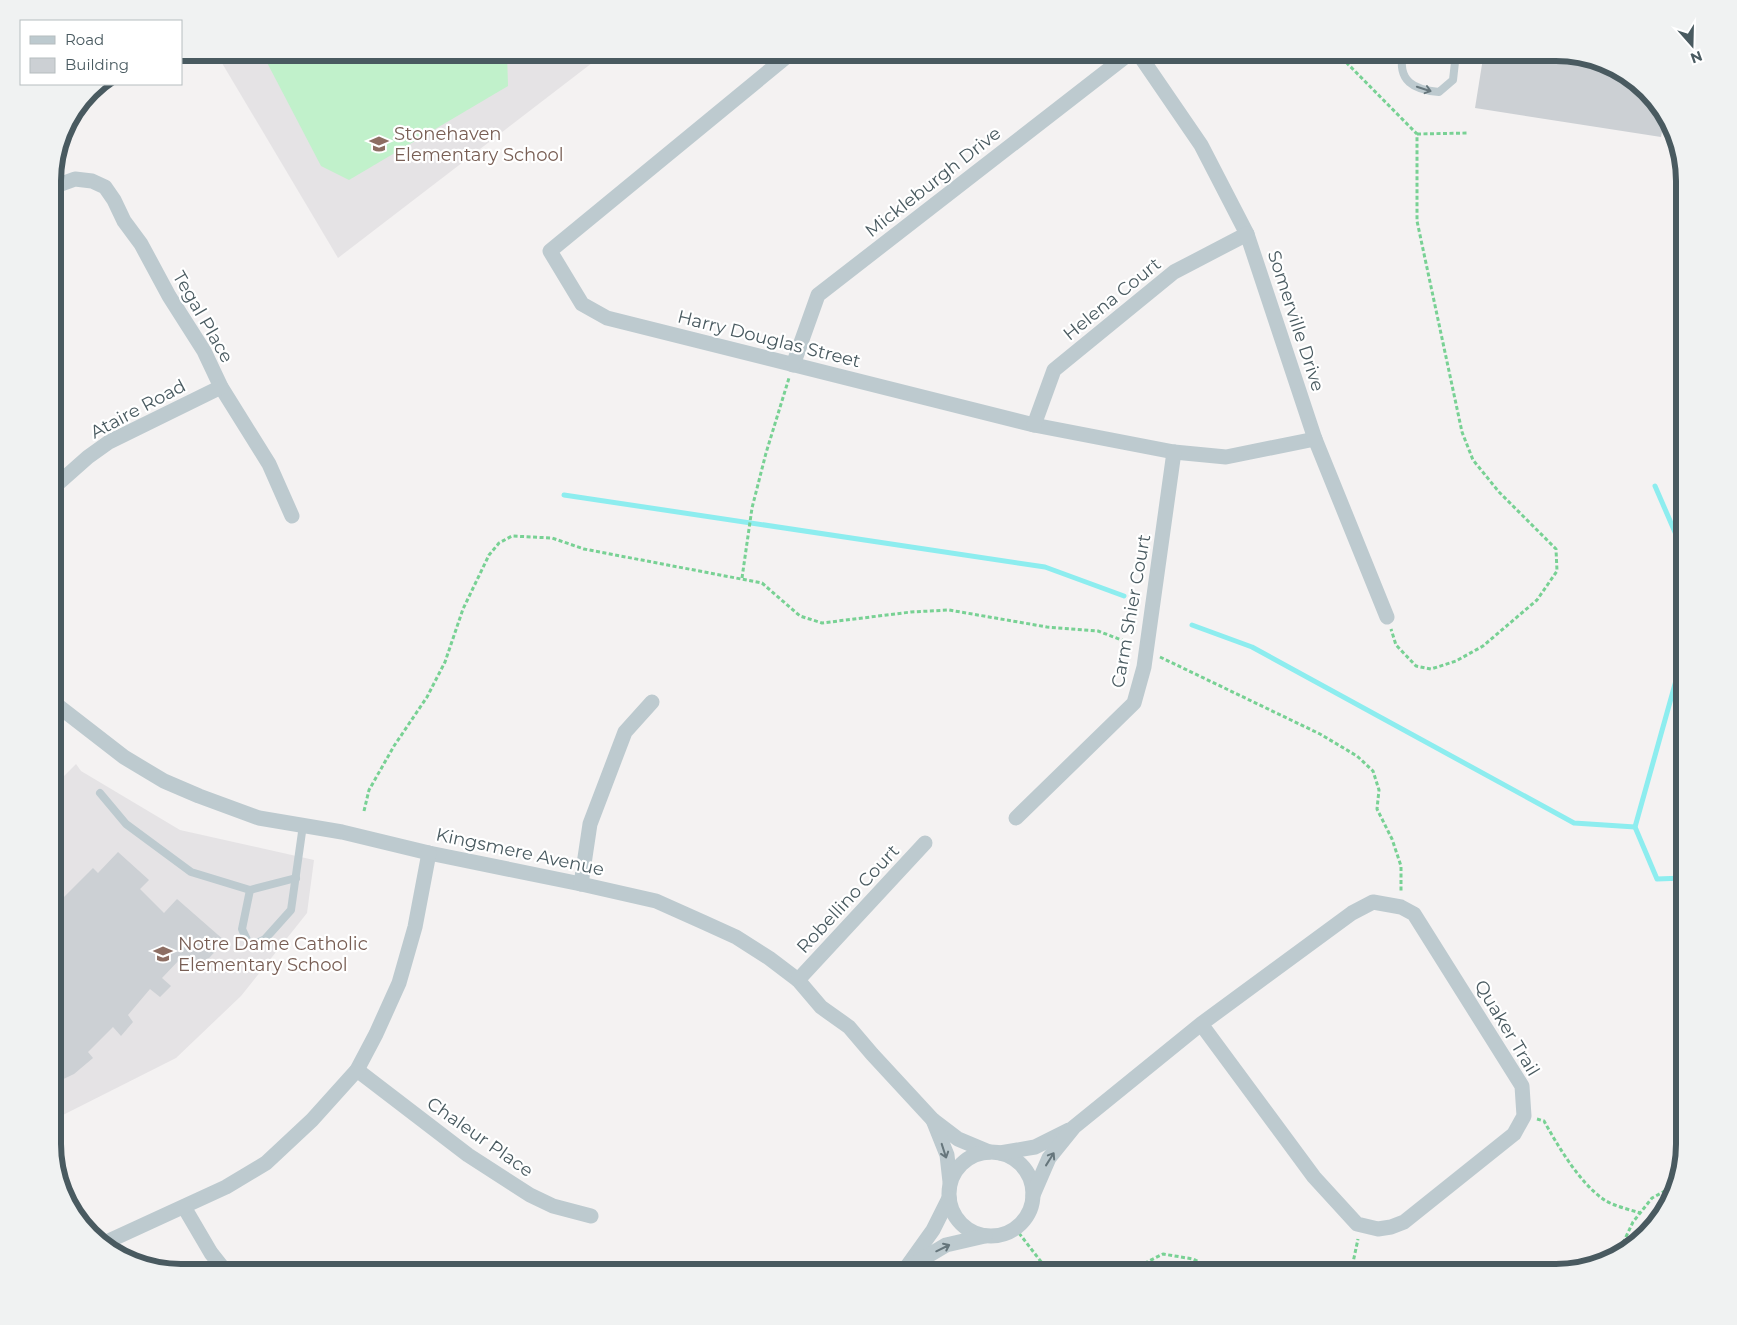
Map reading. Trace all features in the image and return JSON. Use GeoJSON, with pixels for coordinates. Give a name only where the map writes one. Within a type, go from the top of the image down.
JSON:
{"type":"FeatureCollection","features":[{"type":"Feature","properties":{"kind":"street","name":"Mickleburgh Drive"},"geometry":{"type":"LineString","coordinates":[[793,365],[818,295],[1118,61]]}},
{"type":"Feature","properties":{"kind":"street","name":"Somerville Drive"},"geometry":{"type":"LineString","coordinates":[[1144,61],[1201,145],[1247,234],[1315,439],[1387,617]]}},
{"type":"Feature","properties":{"kind":"street","name":"Harry Douglas Street"},"geometry":{"type":"LineString","coordinates":[[778,62],[550,251],[582,304],[607,318],[793,365],[1034,425],[1174,452],[1226,457],[1315,439]]}},
{"type":"Feature","properties":{"kind":"street","name":"Tegal Place"},"geometry":{"type":"LineString","coordinates":[[62,183],[75,178],[92,181],[105,187],[114,200],[124,221],[140,244],[169,296],[204,351],[222,388],[269,464],[292,516]]}},
{"type":"Feature","properties":{"kind":"street","name":"Helena Court"},"geometry":{"type":"LineString","coordinates":[[1034,425],[1054,370],[1174,272],[1247,234]]}},
{"type":"Feature","properties":{"kind":"street","name":"Ataire Road"},"geometry":{"type":"LineString","coordinates":[[62,480],[88,457],[109,442],[222,388]]}},
{"type":"Feature","properties":{"kind":"street","name":"Carm Shier Court"},"geometry":{"type":"LineString","coordinates":[[1016,818],[1134,703],[1144,667],[1174,452]]}},
{"type":"Feature","properties":{"kind":"street"},"geometry":{"type":"LineString","coordinates":[[581,884],[590,824],[625,732],[652,702]]}},
{"type":"Feature","properties":{"kind":"street","name":"Kingsmere Avenue"},"geometry":{"type":"LineString","coordinates":[[62,709],[124,757],[164,781],[259,818],[342,832],[429,853],[656,901],[736,938],[770,958],[798,980],[821,1007],[849,1027],[933,1120],[958,1139],[995,1153]]}},
{"type":"Feature","properties":{"kind":"street","name":"Robellino Court"},"geometry":{"type":"LineString","coordinates":[[798,980],[925,843]]}},
{"type":"Feature","properties":{"kind":"street"},"geometry":{"type":"LineString","coordinates":[[110,1240],[226,1187],[266,1163],[312,1120],[357,1070],[399,983],[415,928],[429,853]]}},
{"type":"Feature","properties":{"kind":"street"},"geometry":{"type":"LineString","coordinates":[[1032,1195],[1049,1158],[1074,1127],[1200,1024],[1364,905],[1373,902],[1401,907]]}},
{"type":"Feature","properties":{"kind":"street","name":"Quaker Trail"},"geometry":{"type":"LineString","coordinates":[[1401,907],[1414,914],[1522,1086],[1524,1116]]}},
{"type":"Feature","properties":{"kind":"street"},"geometry":{"type":"LineString","coordinates":[[1200,1024],[1314,1177],[1357,1224],[1378,1228],[1390,1227],[1404,1222],[1514,1134],[1524,1116]]}},
{"type":"Feature","properties":{"kind":"street","name":"Chaleur Place"},"geometry":{"type":"LineString","coordinates":[[357,1070],[468,1154],[530,1195],[553,1206],[591,1216]]}},
{"type":"Feature","properties":{"kind":"street","name":"Kingsmere Avenue"},"geometry":{"type":"LineString","coordinates":[[933,1120],[947,1155],[950,1182]]}},
{"type":"Feature","properties":{"kind":"street"},"geometry":{"type":"LineString","coordinates":[[987,1236],[972,1231],[959,1222],[951,1208],[949,1198],[950,1182],[963,1162],[974,1156],[1035,1147],[1074,1127]]}},
{"type":"Feature","properties":{"kind":"street"},"geometry":{"type":"LineString","coordinates":[[915,1264],[946,1245],[1002,1234],[1015,1228],[1027,1215],[1032,1195],[1030,1179],[1024,1169],[1014,1159],[995,1153]]}},
{"type":"Feature","properties":{"kind":"street"},"geometry":{"type":"LineString","coordinates":[[908,1264],[933,1230],[949,1198]]}},
{"type":"Feature","properties":{"kind":"street"},"geometry":{"type":"LineString","coordinates":[[184,1206],[211,1253],[220,1264]]}},
{"type":"Feature","properties":{"kind":"lane"},"geometry":{"type":"LineString","coordinates":[[1401,61],[1406,80],[1422,90],[1439,92],[1453,80],[1455,61]]}},
{"type":"Feature","properties":{"kind":"lane"},"geometry":{"type":"LineString","coordinates":[[100,793],[126,824],[191,872],[250,890],[296,878]]}},
{"type":"Feature","properties":{"kind":"lane"},"geometry":{"type":"LineString","coordinates":[[250,890],[242,929],[248,942],[257,943],[265,939],[291,910],[303,825]]}},
{"type":"Feature","properties":{"kind":"path"},"geometry":{"type":"LineString","coordinates":[[1346,61],[1417,134],[1417,222],[1462,432],[1473,460],[1499,492],[1556,549],[1557,571],[1537,600],[1483,646],[1456,661],[1431,669],[1416,666],[1396,645],[1387,617]]}},
{"type":"Feature","properties":{"kind":"path"},"geometry":{"type":"LineString","coordinates":[[1417,134],[1469,133]]}},
{"type":"Feature","properties":{"kind":"path"},"geometry":{"type":"LineString","coordinates":[[742,578],[752,508],[766,453],[793,365]]}},
{"type":"Feature","properties":{"kind":"path"},"geometry":{"type":"LineString","coordinates":[[364,811],[370,790],[394,746],[427,697],[445,662],[463,609],[489,555],[499,543],[512,536],[552,538],[584,550],[762,583],[800,616],[822,622],[949,610],[1047,627],[1098,631],[1146,650],[1320,734],[1358,756],[1373,771],[1379,790],[1377,809],[1392,839],[1401,866],[1401,907]]}},
{"type":"Feature","properties":{"kind":"path"},"geometry":{"type":"LineString","coordinates":[[1524,1116],[1544,1121],[1561,1151],[1583,1180],[1604,1199],[1640,1213]]}},
{"type":"Feature","properties":{"kind":"path"},"geometry":{"type":"LineString","coordinates":[[1623,1242],[1632,1222],[1652,1198],[1666,1191]]}},
{"type":"Feature","properties":{"kind":"path"},"geometry":{"type":"LineString","coordinates":[[1353,1264],[1362,1225]]}},
{"type":"Feature","properties":{"kind":"path"},"geometry":{"type":"LineString","coordinates":[[1015,1228],[1043,1264]]}},
{"type":"Feature","properties":{"kind":"path"},"geometry":{"type":"LineString","coordinates":[[1143,1264],[1162,1254],[1192,1259],[1203,1264]]}},
{"type":"Feature","properties":{"kind":"shaded area","name":"Stonehaven Elementary School"},"geometry":{"type":"Polygon","coordinates":[[[221,62],[594,62],[338,258],[221,62]]]}},
{"type":"Feature","properties":{"kind":"shaded area","name":"Notre Dame Catholic Elementary School"},"geometry":{"type":"Polygon","coordinates":[[[76,764],[81,771],[180,830],[314,860],[307,913],[241,996],[176,1058],[62,1115],[62,778],[76,764]]]}},
{"type":"Feature","properties":{"kind":"green space"},"geometry":{"type":"Polygon","coordinates":[[[267,62],[507,62],[508,86],[349,180],[321,166],[267,62]]]}},
{"type":"Feature","properties":{"kind":"building"},"geometry":{"type":"Polygon","coordinates":[[[1483,61],[1571,62],[1609,74],[1629,86],[1651,108],[1663,128],[1661,137],[1475,108],[1483,61]]]}},
{"type":"Feature","properties":{"kind":"building"},"geometry":{"type":"Polygon","coordinates":[[[118,852],[149,880],[140,889],[164,913],[177,899],[225,941],[196,972],[181,958],[162,978],[171,986],[160,997],[150,989],[128,1015],[133,1022],[121,1036],[113,1027],[88,1052],[93,1058],[74,1074],[62,1080],[62,899],[93,868],[98,873],[118,852]]]}},
{"type":"Feature","properties":{"kind":"waterway"},"geometry":{"type":"LineString","coordinates":[[1655,486],[1676,535]]}},
{"type":"Feature","properties":{"kind":"waterway"},"geometry":{"type":"LineString","coordinates":[[564,495],[1045,567],[1124,596]]}},
{"type":"Feature","properties":{"kind":"waterway"},"geometry":{"type":"LineString","coordinates":[[1192,625],[1252,647],[1574,823],[1635,827]]}},
{"type":"Feature","properties":{"kind":"waterway"},"geometry":{"type":"LineString","coordinates":[[1676,681],[1635,827],[1657,879],[1676,878]]}},
{"type":"Feature","properties":{"kind":"place","name":"Stonehaven Elementary School"},"geometry":{"type":"Point","coordinates":[379,144]}},
{"type":"Feature","properties":{"kind":"place","name":"Notre Dame Catholic Elementary School"},"geometry":{"type":"Point","coordinates":[163,954]}}]}
